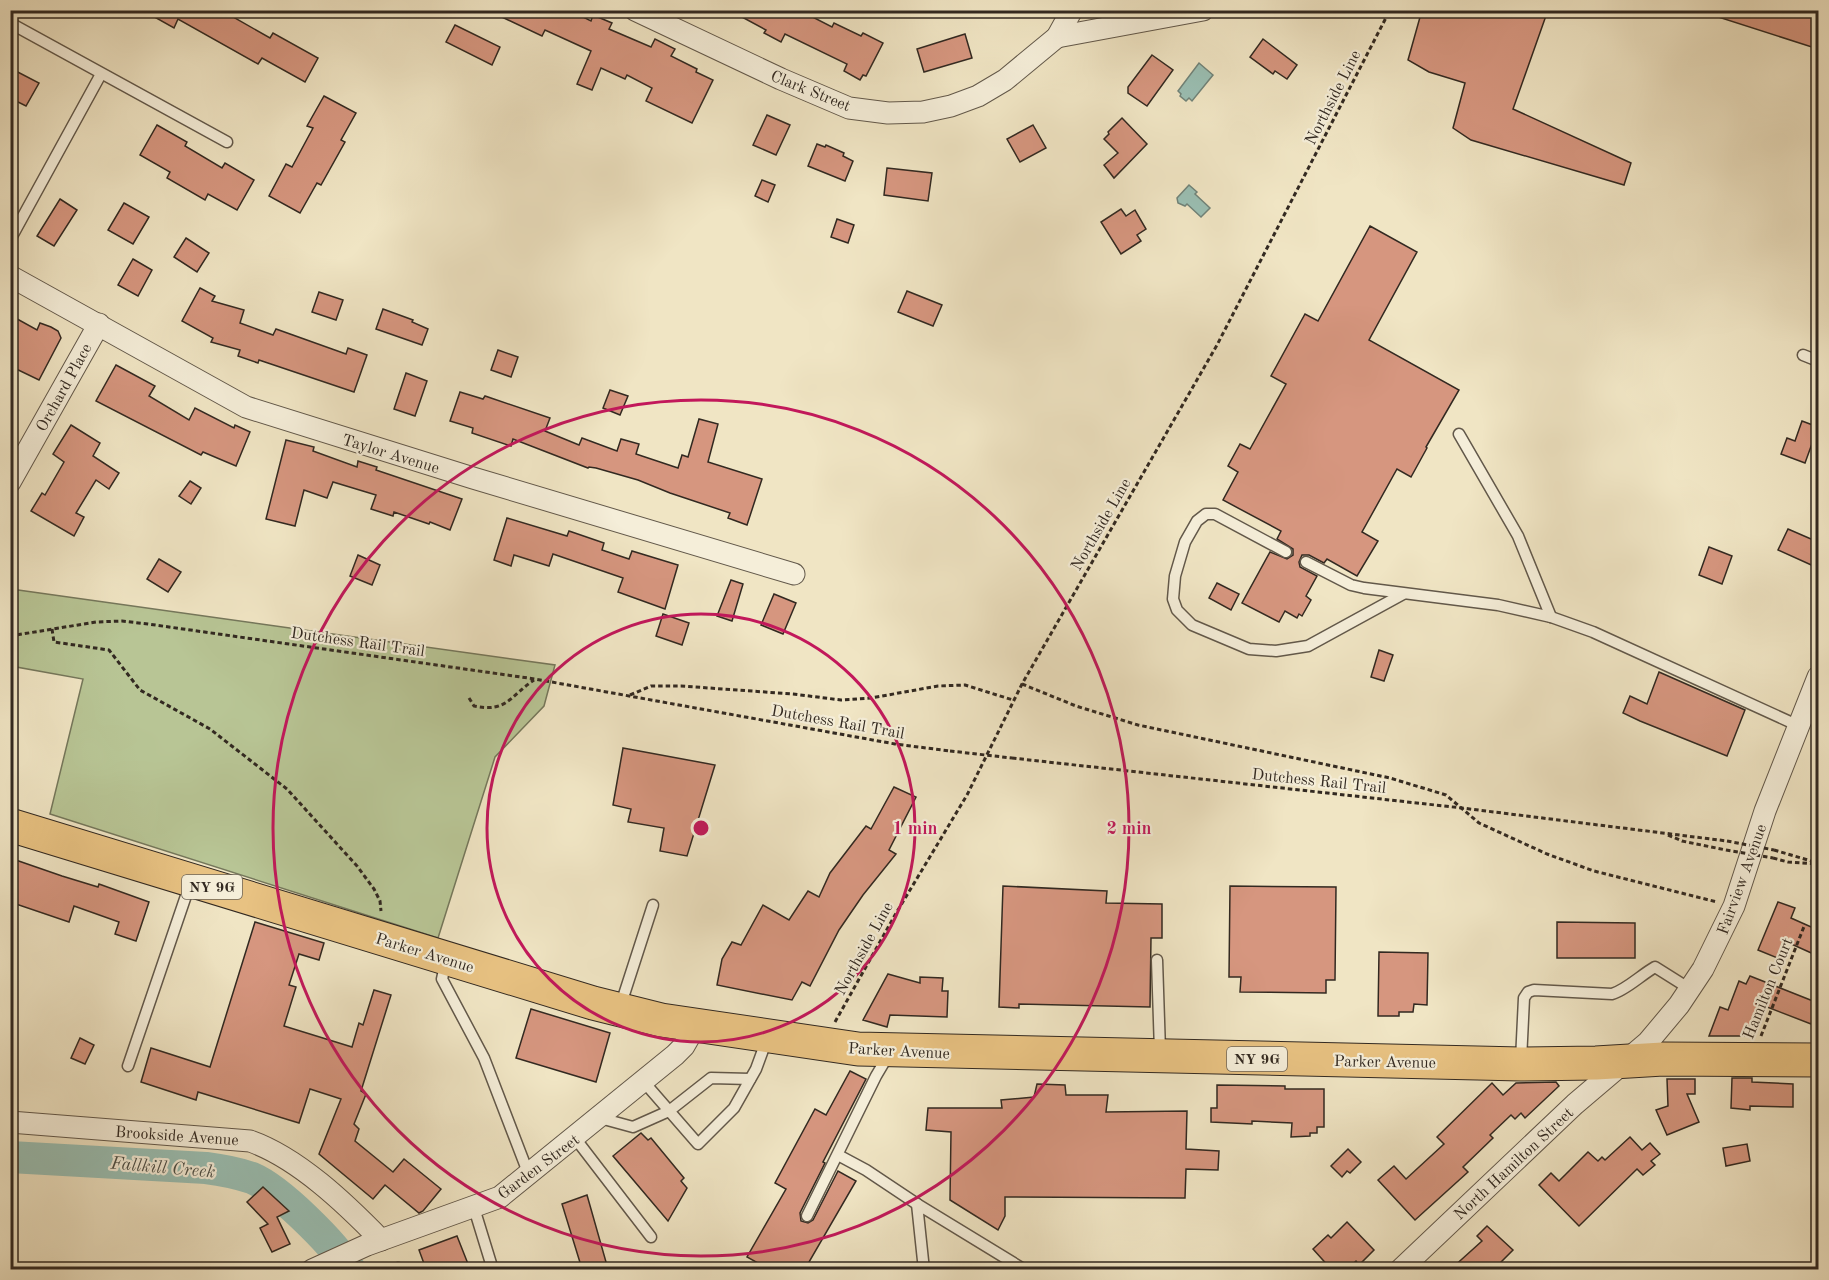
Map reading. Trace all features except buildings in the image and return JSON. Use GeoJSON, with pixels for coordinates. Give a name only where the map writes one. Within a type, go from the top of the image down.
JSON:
{"type":"FeatureCollection","features":[{"type":"Feature","properties":{"kind":"main road","name":"Parker Avenue"},"geometry":{"type":"LineString","coordinates":[[10,825],[619,1010],[696,1025],[823,1044],[891,1052],[1521,1064],[1596,1064],[1628,1060],[1818,1060]]}},
{"type":"Feature","properties":{"kind":"street","name":"Clark Street"},"geometry":{"type":"LineString","coordinates":[[635,10],[781,79],[849,108],[888,113],[923,112],[951,106],[978,96],[1005,80],[1056,37],[1072,10]]}},
{"type":"Feature","properties":{"kind":"street"},"geometry":{"type":"LineString","coordinates":[[1056,37],[1203,10]]}},
{"type":"Feature","properties":{"kind":"street","name":"Taylor Avenue"},"geometry":{"type":"LineString","coordinates":[[10,276],[246,407],[794,574]]}},
{"type":"Feature","properties":{"kind":"street","name":"Orchard Place"},"geometry":{"type":"LineString","coordinates":[[10,482],[99,324]]}},
{"type":"Feature","properties":{"kind":"street","name":"Fairview Avenue"},"geometry":{"type":"LineString","coordinates":[[1628,1060],[1667,1022],[1716,946],[1734,906],[1765,811],[1818,678]]}},
{"type":"Feature","properties":{"kind":"street","name":"Garden Street"},"geometry":{"type":"LineString","coordinates":[[312,1269],[381,1240],[500,1197],[644,1082],[684,1046],[696,1025]]}},
{"type":"Feature","properties":{"kind":"street","name":"North Hamilton Street"},"geometry":{"type":"LineString","coordinates":[[1400,1269],[1575,1104],[1628,1060]]}},
{"type":"Feature","properties":{"kind":"street","name":"Brookside Avenue"},"geometry":{"type":"LineString","coordinates":[[10,1122],[250,1141],[267,1147],[317,1181],[360,1218],[381,1240]]}},
{"type":"Feature","properties":{"kind":"lane"},"geometry":{"type":"LineString","coordinates":[[10,23],[227,142]]}},
{"type":"Feature","properties":{"kind":"lane"},"geometry":{"type":"LineString","coordinates":[[10,240],[101,74]]}},
{"type":"Feature","properties":{"kind":"lane"},"geometry":{"type":"LineString","coordinates":[[1803,355],[1818,361]]}},
{"type":"Feature","properties":{"kind":"lane"},"geometry":{"type":"LineString","coordinates":[[1459,434],[1518,536],[1551,617]]}},
{"type":"Feature","properties":{"kind":"lane"},"geometry":{"type":"LineString","coordinates":[[1286,552],[1215,514],[1206,514],[1197,521],[1185,542],[1175,576],[1173,599],[1177,610],[1192,625],[1249,649],[1276,651],[1308,646],[1403,594]]}},
{"type":"Feature","properties":{"kind":"lane"},"geometry":{"type":"LineString","coordinates":[[1306,561],[1351,585],[1403,594],[1498,605],[1551,617],[1593,632],[1799,726]]}},
{"type":"Feature","properties":{"kind":"lane"},"geometry":{"type":"LineString","coordinates":[[128,1066],[191,880]]}},
{"type":"Feature","properties":{"kind":"lane"},"geometry":{"type":"LineString","coordinates":[[619,1010],[653,905]]}},
{"type":"Feature","properties":{"kind":"lane"},"geometry":{"type":"LineString","coordinates":[[447,958],[442,979],[484,1058],[529,1176]]}},
{"type":"Feature","properties":{"kind":"lane"},"geometry":{"type":"LineString","coordinates":[[1157,960],[1160,1057]]}},
{"type":"Feature","properties":{"kind":"lane"},"geometry":{"type":"LineString","coordinates":[[1521,1064],[1524,998],[1528,992],[1534,990],[1612,994],[1622,992],[1638,977],[1655,967],[1690,989]]}},
{"type":"Feature","properties":{"kind":"lane"},"geometry":{"type":"LineString","coordinates":[[644,1082],[698,1144],[734,1108],[750,1079],[768,1036]]}},
{"type":"Feature","properties":{"kind":"lane"},"geometry":{"type":"LineString","coordinates":[[807,1216],[876,1076],[891,1052]]}},
{"type":"Feature","properties":{"kind":"lane"},"geometry":{"type":"LineString","coordinates":[[600,1118],[633,1126],[669,1111],[711,1078],[750,1079]]}},
{"type":"Feature","properties":{"kind":"lane"},"geometry":{"type":"LineString","coordinates":[[575,1138],[651,1237]]}},
{"type":"Feature","properties":{"kind":"lane"},"geometry":{"type":"LineString","coordinates":[[838,1155],[1025,1269]]}},
{"type":"Feature","properties":{"kind":"lane"},"geometry":{"type":"LineString","coordinates":[[917,1204],[924,1269]]}},
{"type":"Feature","properties":{"kind":"lane"},"geometry":{"type":"LineString","coordinates":[[474,1208],[493,1269]]}},
{"type":"Feature","properties":{"kind":"path","name":"Northside Line"},"geometry":{"type":"LineString","coordinates":[[823,1044],[895,915],[966,795],[1022,684],[1217,345],[1390,10]]}},
{"type":"Feature","properties":{"kind":"path","name":"Dutchess Rail Trail"},"geometry":{"type":"LineString","coordinates":[[10,636],[96,622],[122,621],[535,679],[895,744],[1462,808],[1727,841],[1774,850],[1818,863]]}},
{"type":"Feature","properties":{"kind":"path"},"geometry":{"type":"LineString","coordinates":[[52,629],[54,642],[109,650],[140,690],[210,729],[287,789],[357,866],[380,901],[380,913],[390,916]]}},
{"type":"Feature","properties":{"kind":"path"},"geometry":{"type":"LineString","coordinates":[[469,698],[474,706],[488,709],[499,708],[535,679]]}},
{"type":"Feature","properties":{"kind":"path"},"geometry":{"type":"LineString","coordinates":[[1022,684],[1076,706],[1138,725],[1390,778],[1446,795],[1479,823],[1571,864],[1734,906]]}},
{"type":"Feature","properties":{"kind":"path"},"geometry":{"type":"LineString","coordinates":[[629,696],[651,686],[661,686],[793,694],[841,700],[871,698],[938,686],[965,685],[1014,700]]}},
{"type":"Feature","properties":{"kind":"path","name":"Dutchess Rail Trail"},"geometry":{"type":"LineString","coordinates":[[1664,833],[1682,841],[1726,850],[1788,862],[1818,863]]}},
{"type":"Feature","properties":{"kind":"path","name":"Hamilton Court"},"geometry":{"type":"LineString","coordinates":[[1751,1059],[1805,924]]}},
{"type":"Feature","properties":{"kind":"green space"},"geometry":{"type":"Polygon","coordinates":[[[11,589],[555,665],[544,706],[495,757],[438,938],[50,814],[83,679],[11,666],[11,589]]]}},
{"type":"Feature","properties":{"kind":"water"},"geometry":{"type":"Polygon","coordinates":[[[1199,63],[1213,75],[1192,101],[1189,98],[1186,101],[1178,91],[1199,63]]]}},
{"type":"Feature","properties":{"kind":"water"},"geometry":{"type":"Polygon","coordinates":[[[1189,185],[1210,208],[1201,217],[1187,204],[1185,206],[1178,203],[1177,198],[1189,185]]]}},
{"type":"Feature","properties":{"kind":"waterway","name":"Fallkill Creek"},"geometry":{"type":"LineString","coordinates":[[10,1157],[206,1168],[252,1178],[264,1184],[306,1219],[332,1246],[350,1270]]}}]}
